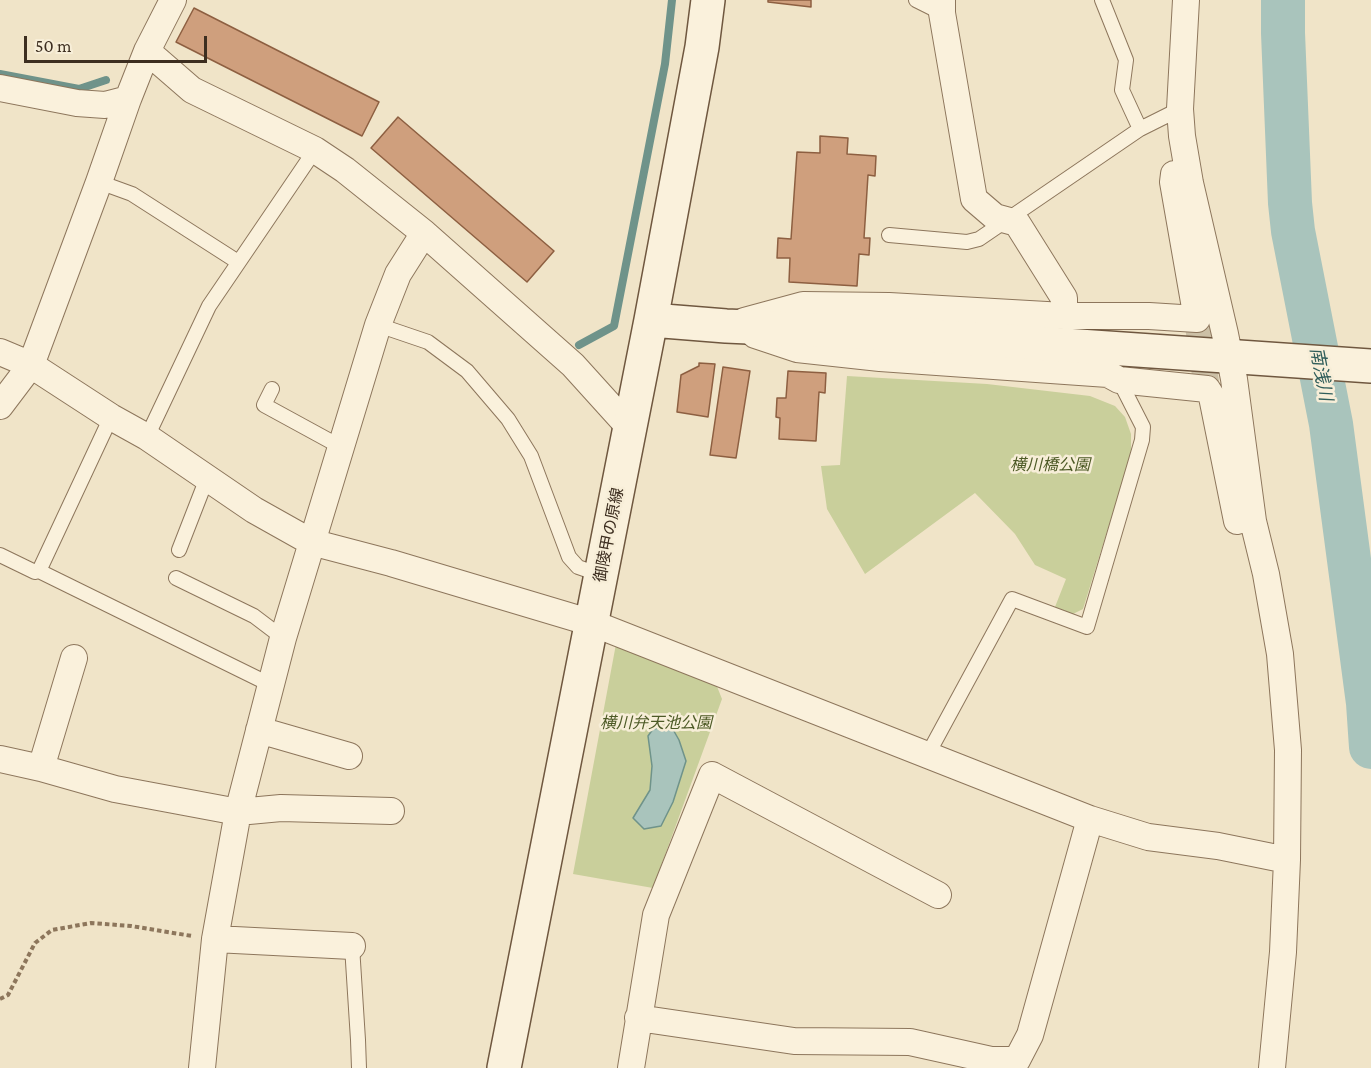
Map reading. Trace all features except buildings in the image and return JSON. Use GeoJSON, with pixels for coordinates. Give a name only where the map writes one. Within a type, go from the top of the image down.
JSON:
{"type":"FeatureCollection","features":[{"type":"Feature","properties":{"kind":"street"},"geometry":{"type":"LineString","coordinates":[[0,406],[31,365],[128,99],[147,51],[172,0]]}},
{"type":"Feature","properties":{"kind":"street","name":"御陵甲の原線"},"geometry":{"type":"LineString","coordinates":[[504,1068],[651,320],[702,47],[708,0]]}},
{"type":"Feature","properties":{"kind":"street"},"geometry":{"type":"LineString","coordinates":[[1186,0],[1180,109],[1182,136],[1190,183],[1233,357],[1253,521],[1266,574],[1280,654],[1288,750],[1283,952],[1272,1068]]}},
{"type":"Feature","properties":{"kind":"street"},"geometry":{"type":"LineString","coordinates":[[942,7],[974,199],[995,217],[1017,224],[1064,298],[1064,316]]}},
{"type":"Feature","properties":{"kind":"street"},"geometry":{"type":"LineString","coordinates":[[147,51],[192,90],[315,150],[345,170],[424,233],[573,365],[630,428]]}},
{"type":"Feature","properties":{"kind":"street"},"geometry":{"type":"LineString","coordinates":[[0,88],[77,103],[105,105],[128,99]]}},
{"type":"Feature","properties":{"kind":"street"},"geometry":{"type":"LineString","coordinates":[[726,326],[803,305],[889,306],[1064,316],[1149,316],[1197,319],[1173,182],[1182,136]]}},
{"type":"Feature","properties":{"kind":"street"},"geometry":{"type":"LineString","coordinates":[[202,1068],[215,939],[238,812],[283,638],[378,325],[398,274],[424,233]]}},
{"type":"Feature","properties":{"kind":"street"},"geometry":{"type":"LineString","coordinates":[[651,320],[726,326],[904,334],[1371,366]]}},
{"type":"Feature","properties":{"kind":"street"},"geometry":{"type":"LineString","coordinates":[[726,326],[797,349],[880,358],[1108,374],[1119,380],[1207,389],[1212,397],[1238,525],[1250,554],[1266,574]]}},
{"type":"Feature","properties":{"kind":"street"},"geometry":{"type":"LineString","coordinates":[[0,352],[31,365],[111,417],[147,437],[254,510],[311,542],[391,563],[592,623],[1090,819],[1148,837],[1218,846],[1287,860]]}},
{"type":"Feature","properties":{"kind":"street"},"geometry":{"type":"LineString","coordinates":[[42,768],[74,658]]}},
{"type":"Feature","properties":{"kind":"street"},"geometry":{"type":"LineString","coordinates":[[259,730],[350,756]]}},
{"type":"Feature","properties":{"kind":"street"},"geometry":{"type":"LineString","coordinates":[[0,759],[42,768],[115,789],[238,812],[281,808],[391,810]]}},
{"type":"Feature","properties":{"kind":"street"},"geometry":{"type":"LineString","coordinates":[[631,1068],[656,915],[712,775],[938,896]]}},
{"type":"Feature","properties":{"kind":"street"},"geometry":{"type":"LineString","coordinates":[[638,1018],[794,1041],[910,1042],[991,1060],[1017,1060],[1030,1035],[1090,819]]}},
{"type":"Feature","properties":{"kind":"street"},"geometry":{"type":"LineString","coordinates":[[215,939],[352,946]]}},
{"type":"Feature","properties":{"kind":"lane"},"geometry":{"type":"LineString","coordinates":[[916,0],[942,7]]}},
{"type":"Feature","properties":{"kind":"lane"},"geometry":{"type":"LineString","coordinates":[[1102,0],[1126,60],[1122,90],[1140,129]]}},
{"type":"Feature","properties":{"kind":"lane"},"geometry":{"type":"LineString","coordinates":[[889,235],[967,242],[979,239],[1140,129],[1180,109]]}},
{"type":"Feature","properties":{"kind":"lane"},"geometry":{"type":"LineString","coordinates":[[147,437],[209,306],[315,150]]}},
{"type":"Feature","properties":{"kind":"lane"},"geometry":{"type":"LineString","coordinates":[[99,182],[132,194],[238,262]]}},
{"type":"Feature","properties":{"kind":"lane"},"geometry":{"type":"LineString","coordinates":[[378,325],[428,342],[467,371],[508,418],[531,456],[569,557],[578,567],[601,575]]}},
{"type":"Feature","properties":{"kind":"lane"},"geometry":{"type":"LineString","coordinates":[[928,754],[1011,599],[1087,627],[1142,440],[1143,427],[1119,380]]}},
{"type":"Feature","properties":{"kind":"lane"},"geometry":{"type":"LineString","coordinates":[[272,390],[264,405],[341,447]]}},
{"type":"Feature","properties":{"kind":"lane"},"geometry":{"type":"LineString","coordinates":[[39,571],[111,417]]}},
{"type":"Feature","properties":{"kind":"lane"},"geometry":{"type":"LineString","coordinates":[[179,550],[207,478]]}},
{"type":"Feature","properties":{"kind":"lane"},"geometry":{"type":"LineString","coordinates":[[0,555],[35,572],[39,571],[271,684]]}},
{"type":"Feature","properties":{"kind":"lane"},"geometry":{"type":"LineString","coordinates":[[176,578],[254,616],[283,638]]}},
{"type":"Feature","properties":{"kind":"lane"},"geometry":{"type":"LineString","coordinates":[[352,946],[359,1068]]}},
{"type":"Feature","properties":{"kind":"path"},"geometry":{"type":"LineString","coordinates":[[0,999],[8,995],[35,943],[52,930],[91,923],[130,926],[215,939]]}},
{"type":"Feature","properties":{"kind":"green space","name":"横川橋公園"},"geometry":{"type":"Polygon","coordinates":[[[847,376],[987,384],[1090,396],[1115,406],[1125,417],[1131,434],[1131,454],[1083,609],[1073,614],[1055,607],[1066,579],[1035,565],[1015,534],[975,493],[865,574],[827,509],[821,466],[840,465],[847,376]]]}},
{"type":"Feature","properties":{"kind":"green space","name":"横川弁天池公園"},"geometry":{"type":"Polygon","coordinates":[[[616,644],[716,684],[722,699],[653,888],[573,874],[616,644]]]}},
{"type":"Feature","properties":{"kind":"water"},"geometry":{"type":"Polygon","coordinates":[[[671,726],[679,740],[686,761],[673,802],[661,826],[644,829],[633,818],[650,790],[652,766],[648,736],[653,729],[671,726]]]}},
{"type":"Feature","properties":{"kind":"waterway"},"geometry":{"type":"LineString","coordinates":[[579,345],[614,326],[665,64],[672,0]]}},
{"type":"Feature","properties":{"kind":"waterway","name":"南浅川"},"geometry":{"type":"LineString","coordinates":[[1283,0],[1293,231],[1331,424],[1368,703],[1371,747]]}},
{"type":"Feature","properties":{"kind":"waterway"},"geometry":{"type":"LineString","coordinates":[[0,74],[79,89],[106,80]]}},
{"type":"Feature","properties":{"kind":"tunnel"},"geometry":{"type":"LineString","coordinates":[[1197,319],[1207,389]]}}]}
